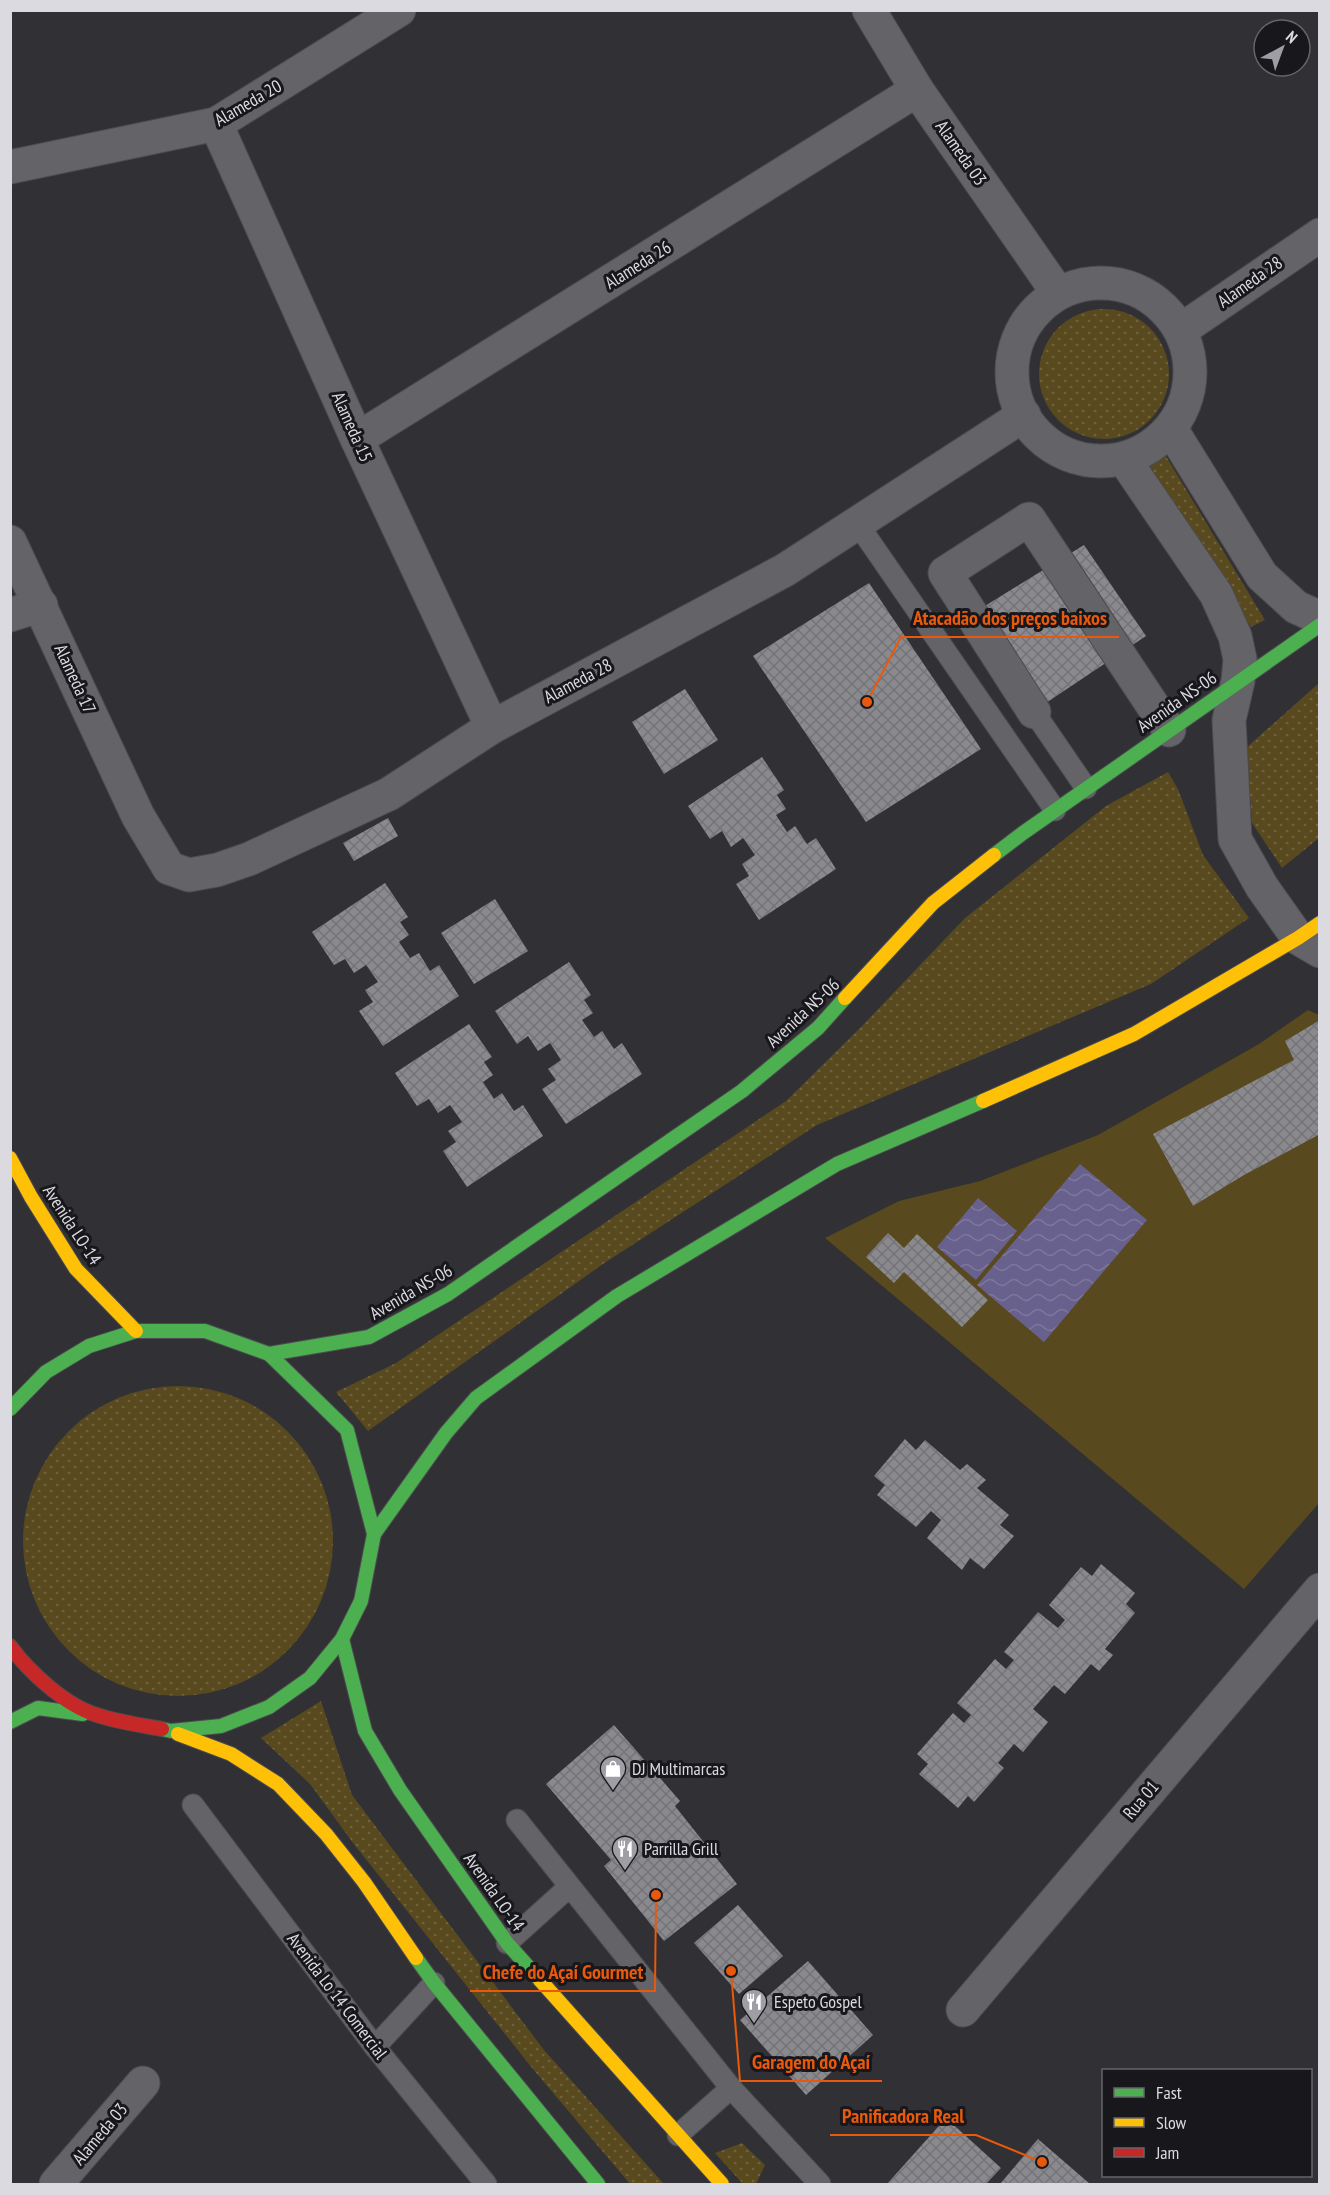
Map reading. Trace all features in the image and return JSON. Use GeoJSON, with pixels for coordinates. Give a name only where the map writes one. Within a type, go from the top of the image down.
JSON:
{"type":"FeatureCollection","features":[{"type":"Feature","properties":{"kind":"street","name":"Alameda 20"},"geometry":{"type":"LineString","coordinates":[[10,167],[216,124],[399,10]]}},
{"type":"Feature","properties":{"kind":"street","name":"Alameda 03"},"geometry":{"type":"LineString","coordinates":[[869,10],[917,90],[1058,293]]}},
{"type":"Feature","properties":{"kind":"street","name":"Alameda 26"},"geometry":{"type":"LineString","coordinates":[[357,439],[917,90]]}},
{"type":"Feature","properties":{"kind":"street","name":"Alameda 15"},"geometry":{"type":"LineString","coordinates":[[216,124],[357,439],[492,727]]}},
{"type":"Feature","properties":{"kind":"street","name":"Alameda 28"},"geometry":{"type":"LineString","coordinates":[[1181,330],[1320,235]]}},
{"type":"Feature","properties":{"kind":"street"},"geometry":{"type":"LineString","coordinates":[[1113,283],[1140,291],[1164,308],[1181,330],[1190,355],[1191,381],[1185,406],[1172,429],[1150,448],[1124,459],[1099,461],[1074,457],[1051,446],[1033,429],[1019,407],[1012,381],[1013,355],[1022,330],[1038,309],[1058,293],[1085,284],[1113,283]]}},
{"type":"Feature","properties":{"kind":"street","name":"Alameda 28"},"geometry":{"type":"LineString","coordinates":[[138,816],[169,868],[189,875],[217,870],[249,859],[389,794],[492,727],[785,570],[1024,415]]}},
{"type":"Feature","properties":{"kind":"street"},"geometry":{"type":"LineString","coordinates":[[1172,429],[1262,576],[1296,607],[1320,618]]}},
{"type":"Feature","properties":{"kind":"street"},"geometry":{"type":"LineString","coordinates":[[171,1731],[221,1726],[269,1707],[310,1678],[342,1639],[361,1601],[374,1534],[446,1433],[476,1398],[617,1296],[837,1164],[1134,1034],[1312,938],[1262,887],[1235,839],[1229,720],[1238,681],[1240,659],[1235,636],[1216,594],[1124,459]]}},
{"type":"Feature","properties":{"kind":"street"},"geometry":{"type":"LineString","coordinates":[[1034,712],[945,573],[1029,519],[1169,730]]}},
{"type":"Feature","properties":{"kind":"street","name":"Alameda 17"},"geometry":{"type":"LineString","coordinates":[[10,542],[138,816]]}},
{"type":"Feature","properties":{"kind":"street"},"geometry":{"type":"LineString","coordinates":[[10,615],[41,605]]}},
{"type":"Feature","properties":{"kind":"street","name":"Avenida NS-06"},"geometry":{"type":"LineString","coordinates":[[269,1354],[369,1337],[448,1294],[742,1091],[818,1028],[933,903],[1055,810],[1320,625]]}},
{"type":"Feature","properties":{"kind":"street","name":"Avenida LO-14"},"geometry":{"type":"LineString","coordinates":[[10,1158],[31,1197],[76,1269],[136,1332]]}},
{"type":"Feature","properties":{"kind":"street"},"geometry":{"type":"LineString","coordinates":[[10,1409],[46,1372],[89,1346],[136,1332],[205,1331],[269,1354],[347,1430],[374,1534]]}},
{"type":"Feature","properties":{"kind":"street","name":"Rua 01"},"geometry":{"type":"LineString","coordinates":[[963,2010],[1320,1590]]}},
{"type":"Feature","properties":{"kind":"street","name":"Avenida LO-14"},"geometry":{"type":"LineString","coordinates":[[342,1639],[365,1731],[400,1790],[507,1942],[722,2184]]}},
{"type":"Feature","properties":{"kind":"street"},"geometry":{"type":"LineString","coordinates":[[10,1646],[23,1664],[56,1694],[95,1715]]}},
{"type":"Feature","properties":{"kind":"street"},"geometry":{"type":"LineString","coordinates":[[10,1722],[38,1708],[95,1715],[171,1731],[231,1754],[278,1784],[326,1834],[364,1882],[434,1983],[597,2184]]}},
{"type":"Feature","properties":{"kind":"street","name":"Alameda 03"},"geometry":{"type":"LineString","coordinates":[[56,2184],[143,2083]]}},
{"type":"Feature","properties":{"kind":"lane"},"geometry":{"type":"LineString","coordinates":[[857,523],[1055,810]]}},
{"type":"Feature","properties":{"kind":"lane"},"geometry":{"type":"LineString","coordinates":[[1034,712],[1086,788]]}},
{"type":"Feature","properties":{"kind":"lane","name":"Avenida Lo 14 Comercial"},"geometry":{"type":"LineString","coordinates":[[193,1805],[375,2047],[486,2184]]}},
{"type":"Feature","properties":{"kind":"lane"},"geometry":{"type":"LineString","coordinates":[[517,1820],[731,2088],[814,2182]]}},
{"type":"Feature","properties":{"kind":"lane"},"geometry":{"type":"LineString","coordinates":[[507,1942],[569,1887]]}},
{"type":"Feature","properties":{"kind":"lane"},"geometry":{"type":"LineString","coordinates":[[375,2047],[434,1983]]}},
{"type":"Feature","properties":{"kind":"lane"},"geometry":{"type":"LineString","coordinates":[[678,2135],[731,2088]]}},
{"type":"Feature","properties":{"kind":"shaded area"},"geometry":{"type":"Polygon","coordinates":[[[1104,309],[1129,314],[1150,328],[1164,349],[1169,374],[1164,399],[1150,420],[1129,434],[1104,439],[1079,434],[1058,420],[1044,399],[1039,374],[1044,349],[1058,328],[1079,314],[1104,309]]]}},
{"type":"Feature","properties":{"kind":"shaded area"},"geometry":{"type":"Polygon","coordinates":[[[1164,453],[1265,620],[1251,627],[1143,466],[1164,453]]]}},
{"type":"Feature","properties":{"kind":"shaded area"},"geometry":{"type":"Polygon","coordinates":[[[1319,683],[1319,838],[1282,868],[1252,823],[1246,748],[1319,683]]]}},
{"type":"Feature","properties":{"kind":"shaded area"},"geometry":{"type":"Polygon","coordinates":[[[1168,772],[1178,789],[1203,855],[1249,918],[1151,984],[817,1125],[603,1264],[368,1431],[336,1392],[396,1363],[786,1101],[861,1027],[965,918],[1106,806],[1168,772]]]}},
{"type":"Feature","properties":{"kind":"shaded area"},"geometry":{"type":"Polygon","coordinates":[[[1308,1010],[1319,1015],[1319,1503],[1244,1589],[825,1238],[899,1201],[980,1181],[1098,1135],[1259,1044],[1308,1010]]]}},
{"type":"Feature","properties":{"kind":"shaded area"},"geometry":{"type":"Polygon","coordinates":[[[178,1386],[208,1389],[237,1398],[264,1412],[288,1431],[307,1455],[321,1482],[330,1511],[333,1541],[330,1571],[321,1600],[307,1627],[288,1651],[264,1670],[237,1684],[208,1693],[178,1696],[148,1693],[119,1684],[92,1670],[68,1651],[49,1627],[35,1600],[26,1571],[23,1541],[26,1511],[35,1482],[49,1455],[68,1431],[92,1412],[119,1398],[148,1389],[178,1386]]]}},
{"type":"Feature","properties":{"kind":"shaded area"},"geometry":{"type":"Polygon","coordinates":[[[321,1701],[352,1795],[544,2050],[664,2184],[630,2184],[532,2068],[353,1843],[310,1784],[261,1738],[321,1701]]]}},
{"type":"Feature","properties":{"kind":"shaded area"},"geometry":{"type":"Polygon","coordinates":[[[742,2143],[765,2165],[756,2184],[743,2184],[715,2153],[742,2143]]]}},
{"type":"Feature","properties":{"kind":"water"},"geometry":{"type":"Polygon","coordinates":[[[1080,1164],[1147,1220],[1044,1342],[977,1285],[1080,1164]]]}},
{"type":"Feature","properties":{"kind":"water"},"geometry":{"type":"Polygon","coordinates":[[[978,1198],[1017,1231],[976,1280],[937,1247],[978,1198]]]}},
{"type":"Feature","properties":{"kind":"building"},"geometry":{"type":"Polygon","coordinates":[[[1084,545],[1146,636],[1043,705],[980,609],[1084,545]]]}},
{"type":"Feature","properties":{"kind":"building"},"geometry":{"type":"Polygon","coordinates":[[[869,583],[981,749],[866,822],[753,656],[869,583]]]}},
{"type":"Feature","properties":{"kind":"building"},"geometry":{"type":"Polygon","coordinates":[[[685,689],[718,740],[664,774],[632,722],[685,689]]]}},
{"type":"Feature","properties":{"kind":"building"},"geometry":{"type":"Polygon","coordinates":[[[762,757],[784,790],[777,795],[786,809],[776,815],[787,832],[795,826],[807,844],[816,838],[836,869],[759,920],[736,884],[749,876],[742,864],[755,855],[743,838],[731,847],[722,831],[710,839],[688,806],[762,757]]]}},
{"type":"Feature","properties":{"kind":"building"},"geometry":{"type":"Polygon","coordinates":[[[388,818],[398,836],[354,861],[343,843],[388,818]]]}},
{"type":"Feature","properties":{"kind":"building"},"geometry":{"type":"Polygon","coordinates":[[[385,883],[408,917],[400,922],[409,935],[399,942],[410,958],[419,953],[430,971],[439,965],[459,996],[383,1046],[359,1011],[373,1002],[365,990],[378,982],[366,965],[354,973],[345,959],[334,965],[312,932],[385,883]]]}},
{"type":"Feature","properties":{"kind":"building"},"geometry":{"type":"Polygon","coordinates":[[[495,899],[528,951],[474,984],[441,933],[495,899]]]}},
{"type":"Feature","properties":{"kind":"building"},"geometry":{"type":"Polygon","coordinates":[[[569,962],[591,995],[584,1000],[593,1013],[582,1020],[594,1037],[602,1031],[614,1049],[622,1043],[642,1074],[566,1124],[542,1089],[556,1080],[548,1069],[561,1060],[550,1043],[538,1051],[528,1036],[517,1044],[495,1011],[569,962]]]}},
{"type":"Feature","properties":{"kind":"building"},"geometry":{"type":"Polygon","coordinates":[[[1320,1020],[1320,1134],[1244,1175],[1193,1206],[1153,1134],[1294,1060],[1285,1041],[1320,1020]]]}},
{"type":"Feature","properties":{"kind":"building"},"geometry":{"type":"Polygon","coordinates":[[[469,1024],[492,1057],[484,1062],[493,1075],[483,1082],[494,1099],[502,1093],[514,1111],[523,1105],[543,1136],[467,1187],[443,1151],[456,1142],[448,1131],[462,1122],[450,1105],[438,1113],[429,1099],[417,1106],[395,1073],[469,1024]]]}},
{"type":"Feature","properties":{"kind":"building"},"geometry":{"type":"Polygon","coordinates":[[[888,1233],[904,1248],[917,1234],[988,1300],[962,1327],[904,1272],[894,1283],[866,1257],[888,1233]]]}},
{"type":"Feature","properties":{"kind":"building"},"geometry":{"type":"Polygon","coordinates":[[[905,1439],[916,1450],[925,1440],[960,1470],[967,1464],[986,1480],[977,1488],[1009,1515],[1000,1525],[1014,1536],[984,1569],[970,1558],[962,1570],[927,1538],[941,1520],[931,1511],[916,1527],[877,1495],[885,1485],[874,1476],[905,1439]]]}},
{"type":"Feature","properties":{"kind":"building"},"geometry":{"type":"Polygon","coordinates":[[[1101,1564],[1135,1593],[1126,1604],[1135,1613],[1105,1649],[1113,1655],[1099,1671],[1091,1664],[1065,1694],[1054,1685],[1033,1709],[1048,1722],[1023,1752],[1014,1744],[998,1763],[1004,1768],[974,1802],[968,1796],[958,1808],[919,1774],[928,1764],[917,1754],[953,1713],[964,1723],[971,1715],[957,1703],[995,1659],[1006,1669],[1014,1660],[1004,1652],[1038,1612],[1058,1628],[1065,1620],[1049,1605],[1081,1567],[1092,1576],[1101,1564]]]}},
{"type":"Feature","properties":{"kind":"building"},"geometry":{"type":"Polygon","coordinates":[[[614,1725],[680,1801],[675,1806],[737,1884],[664,1941],[604,1866],[611,1860],[546,1784],[614,1725]]]}},
{"type":"Feature","properties":{"kind":"building"},"geometry":{"type":"Polygon","coordinates":[[[738,1905],[783,1956],[739,1994],[694,1943],[738,1905]]]}},
{"type":"Feature","properties":{"kind":"building"},"geometry":{"type":"Polygon","coordinates":[[[808,1961],[873,2035],[806,2095],[740,2020],[808,1961]]]}},
{"type":"Feature","properties":{"kind":"building"},"geometry":{"type":"Polygon","coordinates":[[[946,2118],[1001,2168],[986,2184],[887,2184],[946,2118]]]}},
{"type":"Feature","properties":{"kind":"building"},"geometry":{"type":"Polygon","coordinates":[[[1038,2139],[1090,2184],[1000,2184],[1038,2139]]]}},
{"type":"Feature","properties":{"kind":"traffic: fast"},"geometry":{"type":"LineString","coordinates":[[994,855],[1320,625]]}},
{"type":"Feature","properties":{"kind":"traffic: fast"},"geometry":{"type":"LineString","coordinates":[[269,1354],[369,1337],[448,1294],[742,1091],[818,1028],[845,998]]}},
{"type":"Feature","properties":{"kind":"traffic: fast"},"geometry":{"type":"LineString","coordinates":[[374,1534],[446,1433],[476,1398],[617,1296],[837,1164],[983,1101]]}},
{"type":"Feature","properties":{"kind":"traffic: fast"},"geometry":{"type":"LineString","coordinates":[[10,1409],[46,1372],[89,1346],[136,1331],[205,1331],[269,1354],[347,1430],[374,1534],[361,1601],[342,1639],[310,1678],[269,1707],[221,1726],[171,1731],[162,1729]]}},
{"type":"Feature","properties":{"kind":"traffic: fast"},"geometry":{"type":"LineString","coordinates":[[342,1639],[365,1731],[400,1790],[507,1943],[540,1980]]}},
{"type":"Feature","properties":{"kind":"traffic: fast"},"geometry":{"type":"LineString","coordinates":[[10,1722],[38,1708],[83,1714]]}},
{"type":"Feature","properties":{"kind":"traffic: fast"},"geometry":{"type":"LineString","coordinates":[[416,1958],[598,2184]]}},
{"type":"Feature","properties":{"kind":"traffic: slow"},"geometry":{"type":"LineString","coordinates":[[845,998],[933,903],[994,855]]}},
{"type":"Feature","properties":{"kind":"traffic: slow"},"geometry":{"type":"LineString","coordinates":[[983,1101],[1134,1034],[1320,923]]}},
{"type":"Feature","properties":{"kind":"traffic: slow"},"geometry":{"type":"LineString","coordinates":[[10,1158],[31,1197],[76,1269],[136,1331]]}},
{"type":"Feature","properties":{"kind":"traffic: slow"},"geometry":{"type":"LineString","coordinates":[[178,1734],[231,1754],[278,1784],[326,1834],[364,1882],[416,1958]]}},
{"type":"Feature","properties":{"kind":"traffic: slow"},"geometry":{"type":"LineString","coordinates":[[540,1980],[722,2184]]}},
{"type":"Feature","properties":{"kind":"traffic: jam"},"geometry":{"type":"LineString","coordinates":[[10,1646],[49,1687],[85,1711],[162,1729]]}},
{"type":"Feature","properties":{"kind":"place","name":"Atacadão dos preços baixos"},"geometry":{"type":"Point","coordinates":[867,702]}},
{"type":"Feature","properties":{"kind":"place","name":"DJ Multimarcas"},"geometry":{"type":"Point","coordinates":[613,1792]}},
{"type":"Feature","properties":{"kind":"place","name":"Parrilla Grill"},"geometry":{"type":"Point","coordinates":[625,1872]}},
{"type":"Feature","properties":{"kind":"place","name":"Chefe do Açaí Gourmet"},"geometry":{"type":"Point","coordinates":[656,1895]}},
{"type":"Feature","properties":{"kind":"place","name":"Garagem do Açaí"},"geometry":{"type":"Point","coordinates":[731,1971]}},
{"type":"Feature","properties":{"kind":"place","name":"Espeto Gospel"},"geometry":{"type":"Point","coordinates":[754,2025]}},
{"type":"Feature","properties":{"kind":"place","name":"Panificadora Real"},"geometry":{"type":"Point","coordinates":[1042,2162]}}]}
